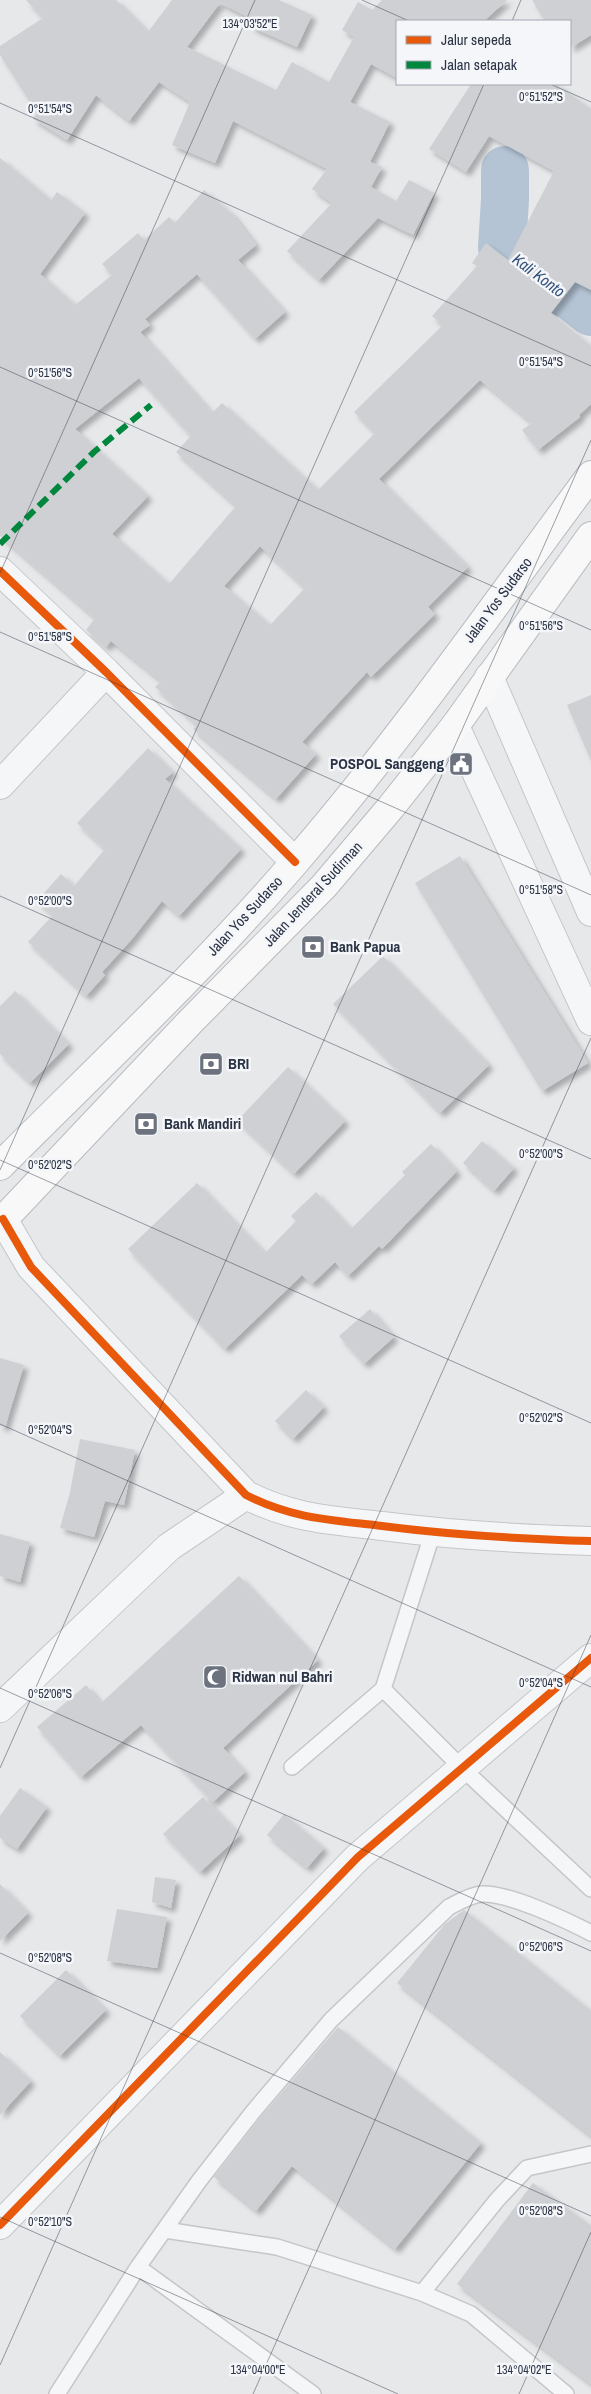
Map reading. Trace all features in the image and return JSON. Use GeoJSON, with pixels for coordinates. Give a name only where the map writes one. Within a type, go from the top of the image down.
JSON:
{"type":"FeatureCollection","features":[{"type":"Feature","properties":{"kind":"highway","name":"Jalan Yos Sudarso"},"geometry":{"type":"LineString","coordinates":[[0,1166],[178,989],[295,862],[363,780],[591,475]]}},
{"type":"Feature","properties":{"kind":"highway","name":"Jalan Jenderal Sudirman"},"geometry":{"type":"LineString","coordinates":[[2,1221],[192,1020],[324,886],[454,726],[591,536]]}},
{"type":"Feature","properties":{"kind":"street"},"geometry":{"type":"LineString","coordinates":[[0,571],[106,672],[295,862]]}},
{"type":"Feature","properties":{"kind":"street"},"geometry":{"type":"LineString","coordinates":[[0,785],[106,672]]}},
{"type":"Feature","properties":{"kind":"street"},"geometry":{"type":"LineString","coordinates":[[489,677],[591,912]]}},
{"type":"Feature","properties":{"kind":"street"},"geometry":{"type":"LineString","coordinates":[[454,726],[591,1021]]}},
{"type":"Feature","properties":{"kind":"street"},"geometry":{"type":"LineString","coordinates":[[2,1221],[31,1267],[246,1496],[272,1508],[302,1517],[433,1532],[591,1541]]}},
{"type":"Feature","properties":{"kind":"street"},"geometry":{"type":"LineString","coordinates":[[0,1250],[31,1267]]}},
{"type":"Feature","properties":{"kind":"street"},"geometry":{"type":"LineString","coordinates":[[0,1708],[169,1547],[246,1496]]}},
{"type":"Feature","properties":{"kind":"street"},"geometry":{"type":"LineString","coordinates":[[0,2225],[358,1857],[591,1658]]}},
{"type":"Feature","properties":{"kind":"lane"},"geometry":{"type":"LineString","coordinates":[[292,1767],[383,1689],[433,1532]]}},
{"type":"Feature","properties":{"kind":"lane"},"geometry":{"type":"LineString","coordinates":[[383,1689],[463,1769],[591,1889]]}},
{"type":"Feature","properties":{"kind":"lane"},"geometry":{"type":"LineString","coordinates":[[57,2394],[138,2267],[252,2113],[331,2020],[449,1906],[468,1897],[481,1894],[503,1896],[591,1934]]}},
{"type":"Feature","properties":{"kind":"lane"},"geometry":{"type":"LineString","coordinates":[[422,2293],[497,2200],[528,2168],[591,2154]]}},
{"type":"Feature","properties":{"kind":"lane"},"geometry":{"type":"LineString","coordinates":[[165,2230],[277,2247],[422,2293],[471,2314],[566,2394]]}},
{"type":"Feature","properties":{"kind":"lane"},"geometry":{"type":"LineString","coordinates":[[138,2267],[313,2394]]}},
{"type":"Feature","properties":{"kind":"building"},"geometry":{"type":"Polygon","coordinates":[[[26,0],[116,0],[148,32],[172,0],[279,0],[312,15],[297,47],[251,27],[254,20],[220,3],[187,47],[276,90],[292,62],[329,82],[354,37],[342,30],[358,2],[372,10],[382,0],[507,0],[485,20],[396,20],[396,77],[371,64],[350,102],[390,122],[370,162],[382,167],[371,187],[396,201],[409,180],[434,193],[413,235],[378,218],[319,280],[287,251],[332,203],[312,189],[327,169],[233,121],[215,163],[172,145],[190,102],[159,82],[129,121],[96,95],[67,140],[33,119],[37,113],[0,55],[0,46],[43,18],[26,0]]]}},
{"type":"Feature","properties":{"kind":"building"},"geometry":{"type":"Polygon","coordinates":[[[532,0],[591,0],[591,35],[571,47],[571,20],[544,20],[532,0]]]}},
{"type":"Feature","properties":{"kind":"building"},"geometry":{"type":"Polygon","coordinates":[[[470,85],[557,85],[591,109],[591,290],[575,282],[551,313],[591,346],[591,404],[579,415],[580,417],[538,450],[522,430],[532,423],[480,380],[379,479],[468,567],[428,607],[435,614],[371,677],[367,672],[302,742],[316,754],[276,799],[193,729],[197,725],[155,687],[161,681],[111,641],[106,647],[86,630],[95,618],[0,536],[0,158],[51,200],[57,192],[85,213],[40,274],[75,305],[112,275],[102,264],[138,233],[144,240],[169,217],[175,223],[204,190],[233,215],[256,245],[238,260],[285,312],[255,339],[197,274],[145,319],[150,325],[140,332],[212,413],[222,403],[318,490],[375,433],[354,412],[443,325],[432,316],[477,266],[472,263],[486,243],[508,260],[554,171],[489,136],[466,172],[429,149],[470,85]],[[139,378],[75,429],[148,496],[112,534],[169,584],[236,506],[176,452],[191,436],[139,378]],[[260,546],[224,586],[270,625],[305,588],[260,546]]]}},
{"type":"Feature","properties":{"kind":"building"},"geometry":{"type":"Polygon","coordinates":[[[591,695],[591,761],[567,705],[591,695]]]}},
{"type":"Feature","properties":{"kind":"building"},"geometry":{"type":"Polygon","coordinates":[[[148,748],[173,772],[165,779],[241,849],[179,916],[162,901],[132,939],[102,972],[105,975],[86,996],[28,942],[53,915],[37,901],[61,874],[74,886],[105,849],[77,823],[148,748]]]}},
{"type":"Feature","properties":{"kind":"building"},"geometry":{"type":"Polygon","coordinates":[[[460,856],[588,1063],[542,1091],[415,883],[460,856]]]}},
{"type":"Feature","properties":{"kind":"building"},"geometry":{"type":"Polygon","coordinates":[[[383,956],[489,1065],[440,1113],[333,1004],[383,956]]]}},
{"type":"Feature","properties":{"kind":"building"},"geometry":{"type":"Polygon","coordinates":[[[15,991],[69,1044],[30,1083],[0,1054],[0,1006],[15,991]]]}},
{"type":"Feature","properties":{"kind":"building"},"geometry":{"type":"Polygon","coordinates":[[[288,1067],[345,1121],[294,1174],[237,1121],[288,1067]]]}},
{"type":"Feature","properties":{"kind":"building"},"geometry":{"type":"Polygon","coordinates":[[[482,1141],[514,1168],[494,1191],[463,1163],[482,1141]]]}},
{"type":"Feature","properties":{"kind":"building"},"geometry":{"type":"Polygon","coordinates":[[[431,1144],[457,1171],[382,1249],[379,1246],[348,1276],[335,1262],[312,1284],[302,1275],[225,1349],[128,1249],[197,1183],[265,1253],[296,1221],[291,1216],[316,1192],[351,1229],[405,1175],[402,1172],[431,1144]]]}},
{"type":"Feature","properties":{"kind":"building"},"geometry":{"type":"Polygon","coordinates":[[[370,1309],[394,1337],[364,1364],[339,1336],[370,1309]]]}},
{"type":"Feature","properties":{"kind":"building"},"geometry":{"type":"Polygon","coordinates":[[[0,1358],[24,1365],[5,1427],[0,1426],[0,1358]]]}},
{"type":"Feature","properties":{"kind":"building"},"geometry":{"type":"Polygon","coordinates":[[[306,1390],[324,1407],[293,1439],[275,1421],[306,1390]]]}},
{"type":"Feature","properties":{"kind":"building"},"geometry":{"type":"Polygon","coordinates":[[[80,1439],[135,1450],[124,1505],[105,1501],[94,1537],[60,1528],[70,1492],[80,1439]]]}},
{"type":"Feature","properties":{"kind":"building"},"geometry":{"type":"Polygon","coordinates":[[[0,1534],[30,1542],[20,1582],[0,1576],[0,1534]]]}},
{"type":"Feature","properties":{"kind":"building","name":"Ridwan nul Bahri"},"geometry":{"type":"Polygon","coordinates":[[[239,1576],[318,1660],[223,1748],[245,1772],[213,1802],[141,1725],[81,1777],[37,1727],[86,1685],[101,1703],[239,1576]]]}},
{"type":"Feature","properties":{"kind":"building"},"geometry":{"type":"Polygon","coordinates":[[[20,1788],[47,1807],[17,1849],[0,1838],[0,1816],[20,1788]]]}},
{"type":"Feature","properties":{"kind":"building"},"geometry":{"type":"Polygon","coordinates":[[[203,1797],[240,1835],[200,1872],[163,1834],[203,1797]]]}},
{"type":"Feature","properties":{"kind":"building"},"geometry":{"type":"Polygon","coordinates":[[[284,1814],[324,1848],[307,1868],[267,1835],[284,1814]]]}},
{"type":"Feature","properties":{"kind":"building"},"geometry":{"type":"Polygon","coordinates":[[[155,1877],[176,1880],[171,1908],[152,1902],[155,1877]]]}},
{"type":"Feature","properties":{"kind":"building"},"geometry":{"type":"Polygon","coordinates":[[[0,1884],[28,1913],[0,1941],[0,1884]]]}},
{"type":"Feature","properties":{"kind":"building"},"geometry":{"type":"Polygon","coordinates":[[[117,1909],[167,1917],[157,1968],[107,1961],[117,1909]]]}},
{"type":"Feature","properties":{"kind":"building"},"geometry":{"type":"Polygon","coordinates":[[[464,1910],[591,2011],[591,2136],[397,1983],[445,1924],[464,1910]]]}},
{"type":"Feature","properties":{"kind":"building"},"geometry":{"type":"Polygon","coordinates":[[[66,1970],[106,2010],[60,2056],[20,2016],[66,1970]]]}},
{"type":"Feature","properties":{"kind":"building"},"geometry":{"type":"Polygon","coordinates":[[[338,2027],[481,2143],[395,2249],[292,2166],[256,2211],[214,2177],[259,2119],[338,2027]]]}},
{"type":"Feature","properties":{"kind":"building"},"geometry":{"type":"Polygon","coordinates":[[[0,2052],[31,2081],[0,2115],[0,2052]]]}},
{"type":"Feature","properties":{"kind":"building"},"geometry":{"type":"Polygon","coordinates":[[[533,2183],[591,2226],[591,2384],[457,2284],[533,2183]]]}},
{"type":"Feature","properties":{"kind":"waterway","name":"Kali Konto"},"geometry":{"type":"LineString","coordinates":[[505,170],[502,247],[548,284],[572,297],[591,312]]}},
{"type":"Feature","properties":{"kind":"marked path"},"geometry":{"type":"LineString","coordinates":[[0,544],[94,452],[151,405]]}},
{"type":"Feature","properties":{"kind":"cycle path"},"geometry":{"type":"LineString","coordinates":[[0,571],[106,672],[295,862]]}},
{"type":"Feature","properties":{"kind":"cycle path"},"geometry":{"type":"LineString","coordinates":[[3,1219],[31,1267],[246,1495],[280,1509],[329,1520],[460,1534],[591,1541]]}},
{"type":"Feature","properties":{"kind":"cycle path"},"geometry":{"type":"LineString","coordinates":[[0,2225],[358,1857],[591,1658]]}},
{"type":"Feature","properties":{"kind":"place","name":"POSPOL Sanggeng"},"geometry":{"type":"Point","coordinates":[461,764]}},
{"type":"Feature","properties":{"kind":"place","name":"Bank Papua"},"geometry":{"type":"Point","coordinates":[313,947]}},
{"type":"Feature","properties":{"kind":"place","name":"BRI"},"geometry":{"type":"Point","coordinates":[211,1064]}},
{"type":"Feature","properties":{"kind":"place","name":"Bank Mandiri"},"geometry":{"type":"Point","coordinates":[146,1124]}},
{"type":"Feature","properties":{"kind":"place","name":"Ridwan nul Bahri"},"geometry":{"type":"Point","coordinates":[215,1677]}}]}
